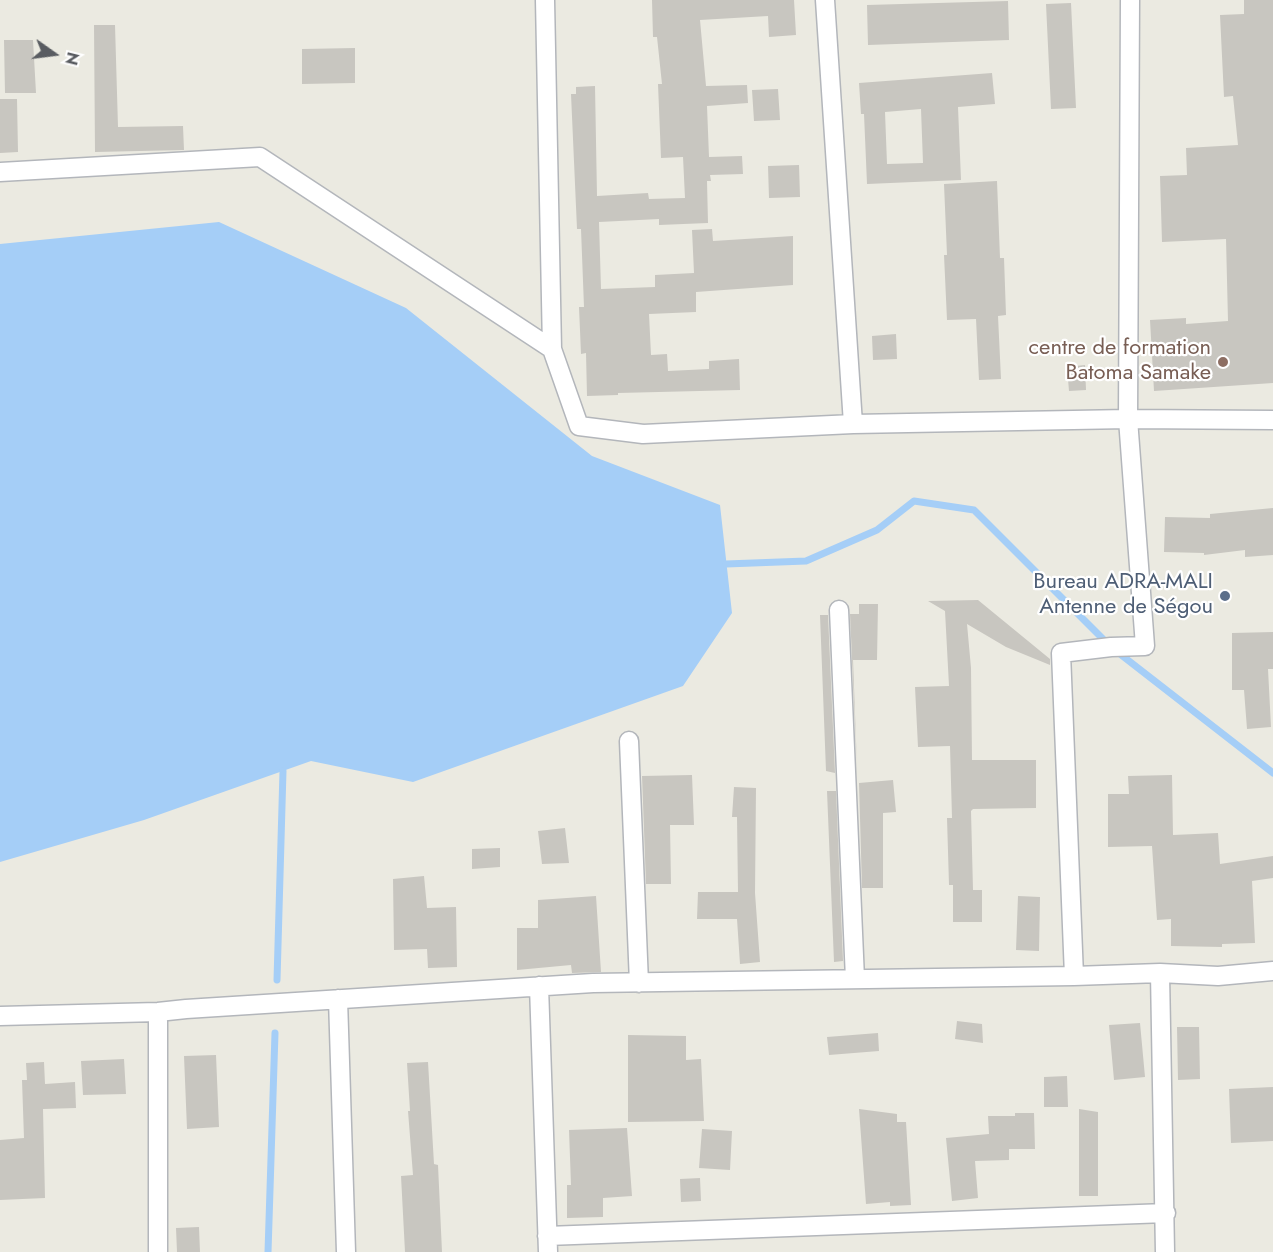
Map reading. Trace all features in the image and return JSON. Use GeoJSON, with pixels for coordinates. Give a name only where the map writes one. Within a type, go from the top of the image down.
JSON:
{"type":"FeatureCollection","features":[{"type":"Feature","properties":{"kind":"street"},"geometry":{"type":"LineString","coordinates":[[545,0],[552,349],[579,426],[643,434],[853,424],[1128,419],[1273,420]]}},
{"type":"Feature","properties":{"kind":"street"},"geometry":{"type":"LineString","coordinates":[[825,0],[853,424]]}},
{"type":"Feature","properties":{"kind":"street"},"geometry":{"type":"LineString","coordinates":[[1074,976],[1061,653],[1111,646],[1145,646],[1128,419],[1130,0]]}},
{"type":"Feature","properties":{"kind":"street"},"geometry":{"type":"LineString","coordinates":[[0,172],[260,158],[552,349]]}},
{"type":"Feature","properties":{"kind":"street"},"geometry":{"type":"LineString","coordinates":[[839,610],[855,979]]}},
{"type":"Feature","properties":{"kind":"street"},"geometry":{"type":"LineString","coordinates":[[629,741],[639,982]]}},
{"type":"Feature","properties":{"kind":"street"},"geometry":{"type":"LineString","coordinates":[[0,1016],[158,1012],[539,986],[639,982],[1160,974],[1218,976],[1273,971]]}},
{"type":"Feature","properties":{"kind":"street"},"geometry":{"type":"LineString","coordinates":[[1160,974],[1165,1252]]}},
{"type":"Feature","properties":{"kind":"street"},"geometry":{"type":"LineString","coordinates":[[539,986],[548,1244],[1166,1213]]}},
{"type":"Feature","properties":{"kind":"street"},"geometry":{"type":"LineString","coordinates":[[338,999],[346,1252]]}},
{"type":"Feature","properties":{"kind":"street"},"geometry":{"type":"LineString","coordinates":[[158,1012],[158,1252]]}},
{"type":"Feature","properties":{"kind":"water"},"geometry":{"type":"Polygon","coordinates":[[[219,222],[406,308],[592,456],[720,505],[732,613],[683,686],[413,782],[311,761],[144,820],[0,862],[0,244],[219,222]]]}},
{"type":"Feature","properties":{"kind":"building"},"geometry":{"type":"Polygon","coordinates":[[[652,0],[794,0],[796,35],[769,37],[768,16],[700,20],[706,86],[747,85],[748,103],[707,106],[709,157],[742,156],[743,174],[710,175],[711,181],[707,181],[708,223],[659,225],[659,219],[599,222],[601,289],[655,287],[655,275],[694,273],[692,230],[712,229],[713,241],[793,236],[793,285],[696,292],[696,312],[649,314],[651,355],[667,354],[668,371],[709,369],[709,361],[739,359],[740,390],[587,396],[586,353],[581,354],[579,307],[584,307],[581,229],[577,229],[571,94],[576,94],[576,87],[595,86],[597,196],[648,193],[649,199],[685,198],[683,157],[661,158],[658,84],[662,84],[657,37],[653,37],[652,0]]]}},
{"type":"Feature","properties":{"kind":"building"},"geometry":{"type":"Polygon","coordinates":[[[1244,0],[1273,0],[1273,383],[1154,391],[1150,320],[1186,318],[1186,324],[1228,321],[1226,239],[1162,242],[1160,176],[1187,175],[1186,148],[1238,145],[1233,96],[1224,97],[1220,15],[1244,14],[1244,0]]]}},
{"type":"Feature","properties":{"kind":"building"},"geometry":{"type":"Polygon","coordinates":[[[1008,1],[1009,40],[868,45],[867,5],[1008,1]]]}},
{"type":"Feature","properties":{"kind":"building"},"geometry":{"type":"Polygon","coordinates":[[[1071,3],[1076,108],[1051,109],[1046,4],[1071,3]]]}},
{"type":"Feature","properties":{"kind":"building"},"geometry":{"type":"Polygon","coordinates":[[[94,25],[115,25],[118,127],[183,126],[184,150],[95,152],[94,25]]]}},
{"type":"Feature","properties":{"kind":"building"},"geometry":{"type":"Polygon","coordinates":[[[4,40],[33,40],[36,93],[5,93],[4,40]]]}},
{"type":"Feature","properties":{"kind":"building"},"geometry":{"type":"Polygon","coordinates":[[[355,48],[355,83],[302,84],[302,49],[355,48]]]}},
{"type":"Feature","properties":{"kind":"building"},"geometry":{"type":"Polygon","coordinates":[[[992,73],[995,104],[958,107],[961,180],[867,184],[864,114],[861,114],[859,83],[992,73]],[[921,109],[885,112],[887,164],[923,163],[921,109]]]}},
{"type":"Feature","properties":{"kind":"building"},"geometry":{"type":"Polygon","coordinates":[[[778,89],[780,120],[754,121],[752,90],[778,89]]]}},
{"type":"Feature","properties":{"kind":"building"},"geometry":{"type":"Polygon","coordinates":[[[0,99],[17,99],[18,152],[0,153],[0,99]]]}},
{"type":"Feature","properties":{"kind":"building"},"geometry":{"type":"Polygon","coordinates":[[[799,165],[800,197],[769,198],[768,166],[799,165]]]}},
{"type":"Feature","properties":{"kind":"building"},"geometry":{"type":"Polygon","coordinates":[[[997,181],[1000,258],[1004,258],[1006,315],[998,316],[1001,379],[979,380],[976,319],[947,320],[944,184],[997,181]]]}},
{"type":"Feature","properties":{"kind":"building"},"geometry":{"type":"Polygon","coordinates":[[[896,334],[897,359],[873,360],[872,336],[896,334]]]}},
{"type":"Feature","properties":{"kind":"building"},"geometry":{"type":"Polygon","coordinates":[[[1085,365],[1086,390],[1069,391],[1067,367],[1085,365]]]}},
{"type":"Feature","properties":{"kind":"building"},"geometry":{"type":"Polygon","coordinates":[[[1273,508],[1273,555],[1245,557],[1245,550],[1204,555],[1204,553],[1164,552],[1165,517],[1210,518],[1210,514],[1273,508]]]}},
{"type":"Feature","properties":{"kind":"building"},"geometry":{"type":"Polygon","coordinates":[[[978,600],[1050,659],[1050,665],[1006,647],[967,624],[971,668],[972,760],[1036,760],[1036,808],[973,809],[971,811],[973,890],[982,890],[982,922],[953,922],[953,885],[949,885],[947,818],[952,818],[950,746],[918,747],[915,687],[949,686],[945,611],[928,601],[978,600]]]}},
{"type":"Feature","properties":{"kind":"building"},"geometry":{"type":"Polygon","coordinates":[[[859,604],[878,604],[877,660],[853,660],[857,768],[850,614],[859,614],[859,604]]]}},
{"type":"Feature","properties":{"kind":"building"},"geometry":{"type":"Polygon","coordinates":[[[820,615],[828,615],[835,773],[826,771],[820,615]]]}},
{"type":"Feature","properties":{"kind":"building"},"geometry":{"type":"Polygon","coordinates":[[[1273,632],[1273,669],[1268,669],[1271,727],[1247,729],[1244,690],[1232,690],[1232,633],[1273,632]]]}},
{"type":"Feature","properties":{"kind":"building"},"geometry":{"type":"Polygon","coordinates":[[[692,775],[694,825],[670,825],[671,884],[646,884],[642,776],[692,775]]]}},
{"type":"Feature","properties":{"kind":"building"},"geometry":{"type":"Polygon","coordinates":[[[1172,775],[1173,835],[1218,833],[1220,864],[1273,856],[1273,878],[1252,881],[1255,943],[1222,944],[1222,947],[1171,946],[1171,919],[1157,920],[1152,846],[1108,847],[1108,794],[1129,794],[1128,776],[1172,775]]]}},
{"type":"Feature","properties":{"kind":"building"},"geometry":{"type":"Polygon","coordinates":[[[893,780],[896,812],[883,813],[883,888],[862,888],[859,783],[893,780]]]}},
{"type":"Feature","properties":{"kind":"building"},"geometry":{"type":"Polygon","coordinates":[[[734,787],[756,788],[755,893],[760,962],[740,964],[737,919],[697,919],[698,892],[738,892],[737,817],[732,817],[734,787]]]}},
{"type":"Feature","properties":{"kind":"building"},"geometry":{"type":"Polygon","coordinates":[[[827,791],[836,791],[843,961],[834,962],[827,791]]]}},
{"type":"Feature","properties":{"kind":"building"},"geometry":{"type":"Polygon","coordinates":[[[565,828],[569,863],[542,864],[538,831],[565,828]]]}},
{"type":"Feature","properties":{"kind":"building"},"geometry":{"type":"Polygon","coordinates":[[[500,848],[500,867],[472,869],[472,849],[500,848]]]}},
{"type":"Feature","properties":{"kind":"building"},"geometry":{"type":"Polygon","coordinates":[[[424,876],[427,908],[456,907],[457,967],[428,968],[427,949],[394,950],[393,879],[424,876]]]}},
{"type":"Feature","properties":{"kind":"building"},"geometry":{"type":"Polygon","coordinates":[[[596,896],[601,972],[572,973],[571,965],[517,970],[517,928],[538,928],[538,900],[596,896]]]}},
{"type":"Feature","properties":{"kind":"building"},"geometry":{"type":"Polygon","coordinates":[[[1018,896],[1040,897],[1039,951],[1016,950],[1018,896]]]}},
{"type":"Feature","properties":{"kind":"building"},"geometry":{"type":"Polygon","coordinates":[[[957,1021],[982,1024],[983,1043],[955,1039],[957,1021]]]}},
{"type":"Feature","properties":{"kind":"building"},"geometry":{"type":"Polygon","coordinates":[[[1140,1023],[1145,1077],[1114,1080],[1109,1025],[1140,1023]]]}},
{"type":"Feature","properties":{"kind":"building"},"geometry":{"type":"Polygon","coordinates":[[[1177,1027],[1199,1027],[1200,1079],[1178,1080],[1177,1027]]]}},
{"type":"Feature","properties":{"kind":"building"},"geometry":{"type":"Polygon","coordinates":[[[878,1033],[879,1051],[829,1055],[827,1037],[878,1033]]]}},
{"type":"Feature","properties":{"kind":"building"},"geometry":{"type":"Polygon","coordinates":[[[628,1035],[686,1036],[686,1060],[701,1059],[704,1121],[628,1122],[628,1035]]]}},
{"type":"Feature","properties":{"kind":"building"},"geometry":{"type":"Polygon","coordinates":[[[216,1055],[219,1127],[187,1129],[184,1056],[216,1055]]]}},
{"type":"Feature","properties":{"kind":"building"},"geometry":{"type":"Polygon","coordinates":[[[124,1059],[126,1094],[83,1095],[81,1061],[124,1059]]]}},
{"type":"Feature","properties":{"kind":"building"},"geometry":{"type":"Polygon","coordinates":[[[44,1062],[45,1084],[75,1082],[76,1108],[43,1109],[45,1198],[0,1200],[0,1140],[24,1138],[22,1080],[27,1080],[26,1063],[44,1062]]]}},
{"type":"Feature","properties":{"kind":"building"},"geometry":{"type":"Polygon","coordinates":[[[428,1062],[434,1164],[438,1165],[442,1252],[405,1252],[401,1176],[413,1175],[407,1063],[428,1062]]]}},
{"type":"Feature","properties":{"kind":"building"},"geometry":{"type":"Polygon","coordinates":[[[1067,1076],[1068,1107],[1044,1107],[1044,1077],[1067,1076]]]}},
{"type":"Feature","properties":{"kind":"building"},"geometry":{"type":"Polygon","coordinates":[[[1273,1087],[1273,1141],[1231,1143],[1229,1089],[1273,1087]]]}},
{"type":"Feature","properties":{"kind":"building"},"geometry":{"type":"Polygon","coordinates":[[[859,1109],[897,1114],[897,1122],[906,1122],[911,1205],[890,1206],[890,1202],[866,1204],[859,1109]]]}},
{"type":"Feature","properties":{"kind":"building"},"geometry":{"type":"Polygon","coordinates":[[[1079,1109],[1098,1112],[1098,1196],[1079,1196],[1079,1109]]]}},
{"type":"Feature","properties":{"kind":"building"},"geometry":{"type":"Polygon","coordinates":[[[1015,1113],[1034,1113],[1035,1149],[1009,1149],[1009,1160],[975,1161],[978,1198],[952,1201],[946,1138],[989,1134],[988,1116],[1015,1116],[1015,1113]]]}},
{"type":"Feature","properties":{"kind":"building"},"geometry":{"type":"Polygon","coordinates":[[[627,1128],[632,1196],[603,1198],[603,1217],[567,1218],[567,1185],[571,1185],[569,1130],[627,1128]]]}},
{"type":"Feature","properties":{"kind":"building"},"geometry":{"type":"Polygon","coordinates":[[[702,1129],[732,1131],[730,1170],[699,1168],[702,1129]]]}},
{"type":"Feature","properties":{"kind":"building"},"geometry":{"type":"Polygon","coordinates":[[[700,1178],[701,1201],[681,1202],[680,1179],[700,1178]]]}},
{"type":"Feature","properties":{"kind":"building"},"geometry":{"type":"Polygon","coordinates":[[[199,1227],[200,1252],[177,1252],[176,1228],[199,1227]]]}},
{"type":"Feature","properties":{"kind":"waterway"},"geometry":{"type":"LineString","coordinates":[[726,564],[806,561],[877,530],[914,501],[974,510],[1111,647],[1273,773]]}},
{"type":"Feature","properties":{"kind":"waterway"},"geometry":{"type":"LineString","coordinates":[[277,980],[283,771]]}},
{"type":"Feature","properties":{"kind":"waterway"},"geometry":{"type":"LineString","coordinates":[[268,1252],[275,1033]]}},
{"type":"Feature","properties":{"kind":"place","name":"centre de formation Batoma Samake"},"geometry":{"type":"Point","coordinates":[1223,362]}},
{"type":"Feature","properties":{"kind":"place","name":"Bureau ADRA-MALI Antenne de Ségou"},"geometry":{"type":"Point","coordinates":[1225,596]}}]}
